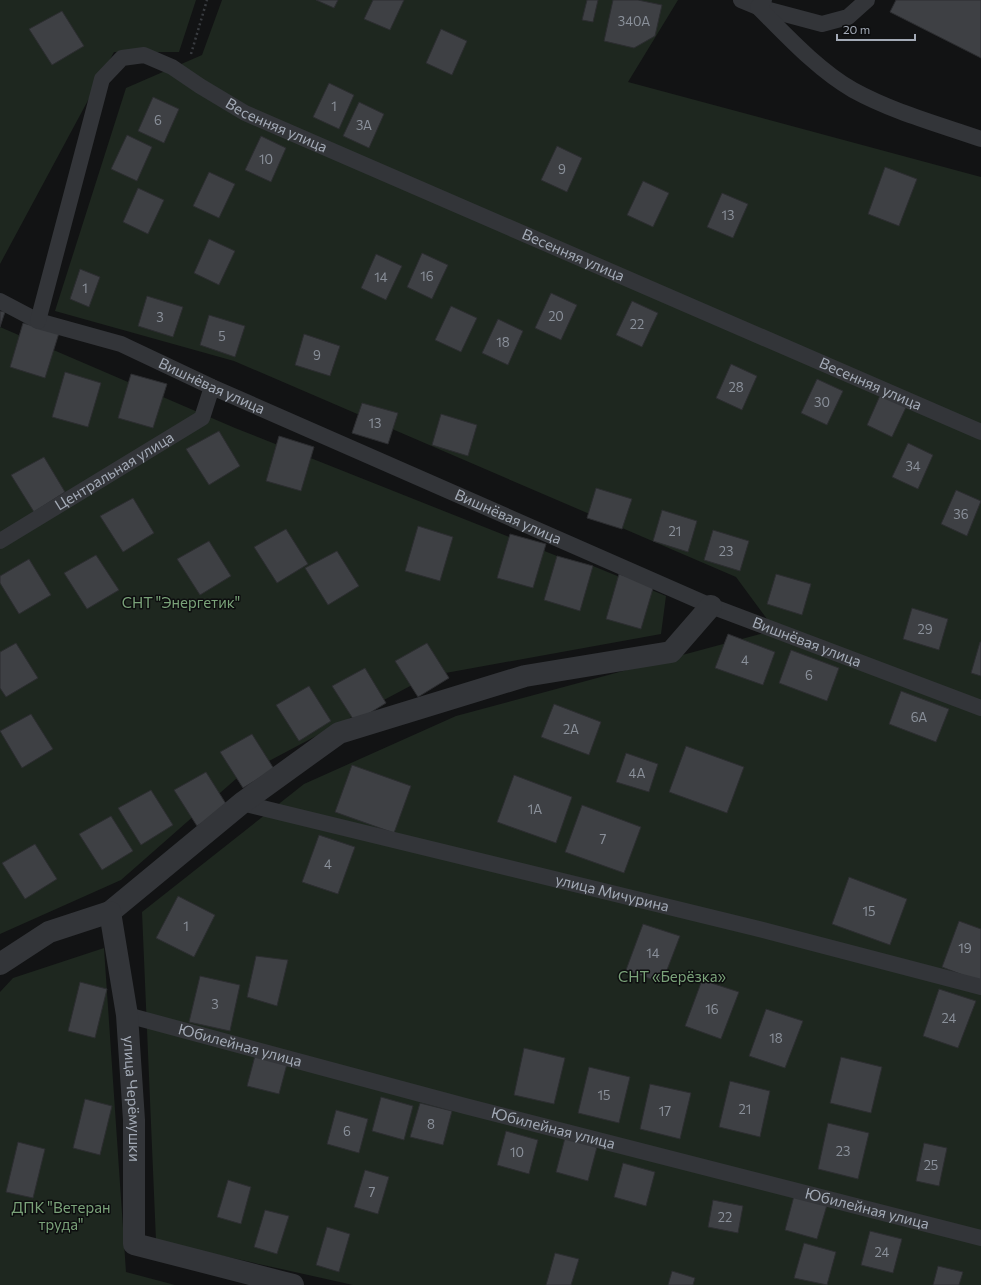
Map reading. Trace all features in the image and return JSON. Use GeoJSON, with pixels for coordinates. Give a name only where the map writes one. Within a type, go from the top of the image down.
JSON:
{"type":"FeatureCollection","features":[{"type":"Feature","properties":{"kind":"street"},"geometry":{"type":"LineString","coordinates":[[0,964],[49,932],[110,912],[242,803],[338,733],[525,676],[671,652],[711,606]]}},
{"type":"Feature","properties":{"kind":"street","name":"улица Черёмушки"},"geometry":{"type":"LineString","coordinates":[[110,912],[127,1015],[134,1120],[134,1244],[293,1285]]}},
{"type":"Feature","properties":{"kind":"lane"},"geometry":{"type":"LineString","coordinates":[[741,0],[761,4],[822,24],[848,17],[867,0]]}},
{"type":"Feature","properties":{"kind":"lane"},"geometry":{"type":"LineString","coordinates":[[761,4],[808,56],[851,89],[884,106],[981,139]]}},
{"type":"Feature","properties":{"kind":"lane","name":"Весенняя улица"},"geometry":{"type":"LineString","coordinates":[[38,321],[102,79],[122,58],[144,55],[172,66],[185,76],[246,113],[981,432]]}},
{"type":"Feature","properties":{"kind":"lane","name":"Вишнёвая улица"},"geometry":{"type":"LineString","coordinates":[[0,301],[38,321],[121,344],[212,387],[711,606],[981,708]]}},
{"type":"Feature","properties":{"kind":"lane","name":"Центральная улица"},"geometry":{"type":"LineString","coordinates":[[0,541],[202,418],[212,387]]}},
{"type":"Feature","properties":{"kind":"lane","name":"улица Мичурина"},"geometry":{"type":"LineString","coordinates":[[242,803],[754,928],[981,987]]}},
{"type":"Feature","properties":{"kind":"lane","name":"Юбилейная улица"},"geometry":{"type":"LineString","coordinates":[[127,1015],[465,1106],[981,1238]]}},
{"type":"Feature","properties":{"kind":"path"},"geometry":{"type":"LineString","coordinates":[[185,76],[207,0]]}},
{"type":"Feature","properties":{"kind":"green space"},"geometry":{"type":"Polygon","coordinates":[[[0,0],[196,0],[179,52],[114,52],[0,264],[0,0]]]}},
{"type":"Feature","properties":{"kind":"green space","name":"СНТ «Берёзка»"},"geometry":{"type":"Polygon","coordinates":[[[222,0],[678,0],[628,82],[981,177],[981,1285],[353,1285],[156,1241],[142,912],[304,784],[456,716],[775,630],[736,577],[234,361],[55,311],[126,88],[202,55],[222,0]]]}},
{"type":"Feature","properties":{"kind":"green space","name":"СНТ \"Энергетик\""},"geometry":{"type":"Polygon","coordinates":[[[0,327],[235,428],[557,556],[593,566],[666,596],[661,634],[429,676],[237,778],[121,880],[0,934],[0,327]]]}},
{"type":"Feature","properties":{"kind":"green space","name":"ДПК \"Ветеран труда\""},"geometry":{"type":"Polygon","coordinates":[[[104,948],[126,1272],[175,1285],[0,1285],[0,992],[13,978],[104,948]]]}},
{"type":"Feature","properties":{"kind":"building"},"geometry":{"type":"Polygon","coordinates":[[[316,0],[338,0],[334,8],[316,0]]]}},
{"type":"Feature","properties":{"kind":"building"},"geometry":{"type":"Polygon","coordinates":[[[373,0],[404,0],[390,30],[364,19],[373,0]]]}},
{"type":"Feature","properties":{"kind":"building"},"geometry":{"type":"Polygon","coordinates":[[[587,0],[598,0],[593,22],[582,20],[587,0]]]}},
{"type":"Feature","properties":{"kind":"building"},"geometry":{"type":"Polygon","coordinates":[[[613,0],[638,0],[662,5],[655,36],[634,48],[604,41],[613,0]]]}},
{"type":"Feature","properties":{"kind":"building"},"geometry":{"type":"Polygon","coordinates":[[[896,0],[981,0],[981,58],[890,12],[896,0]]]}},
{"type":"Feature","properties":{"kind":"building"},"geometry":{"type":"Polygon","coordinates":[[[62,11],[84,46],[52,65],[29,29],[62,11]]]}},
{"type":"Feature","properties":{"kind":"building"},"geometry":{"type":"Polygon","coordinates":[[[441,29],[467,41],[452,75],[426,63],[441,29]]]}},
{"type":"Feature","properties":{"kind":"building"},"geometry":{"type":"Polygon","coordinates":[[[329,83],[354,95],[339,129],[313,117],[329,83]]]}},
{"type":"Feature","properties":{"kind":"building"},"geometry":{"type":"Polygon","coordinates":[[[153,97],[179,109],[164,143],[138,131],[153,97]]]}},
{"type":"Feature","properties":{"kind":"building"},"geometry":{"type":"Polygon","coordinates":[[[359,102],[384,114],[369,148],[343,136],[359,102]]]}},
{"type":"Feature","properties":{"kind":"building"},"geometry":{"type":"Polygon","coordinates":[[[127,135],[152,147],[137,181],[111,169],[127,135]]]}},
{"type":"Feature","properties":{"kind":"building"},"geometry":{"type":"Polygon","coordinates":[[[261,136],[286,148],[271,182],[245,170],[261,136]]]}},
{"type":"Feature","properties":{"kind":"building"},"geometry":{"type":"Polygon","coordinates":[[[557,146],[582,158],[567,192],[541,180],[557,146]]]}},
{"type":"Feature","properties":{"kind":"building"},"geometry":{"type":"Polygon","coordinates":[[[885,167],[917,179],[899,226],[868,214],[885,167]]]}},
{"type":"Feature","properties":{"kind":"building"},"geometry":{"type":"Polygon","coordinates":[[[209,172],[235,184],[219,218],[193,206],[209,172]]]}},
{"type":"Feature","properties":{"kind":"building"},"geometry":{"type":"Polygon","coordinates":[[[643,181],[669,193],[653,227],[627,215],[643,181]]]}},
{"type":"Feature","properties":{"kind":"building"},"geometry":{"type":"Polygon","coordinates":[[[138,188],[164,200],[148,234],[123,222],[138,188]]]}},
{"type":"Feature","properties":{"kind":"building"},"geometry":{"type":"Polygon","coordinates":[[[722,193],[748,204],[733,238],[707,227],[722,193]]]}},
{"type":"Feature","properties":{"kind":"building"},"geometry":{"type":"Polygon","coordinates":[[[209,239],[235,251],[219,285],[194,273],[209,239]]]}},
{"type":"Feature","properties":{"kind":"building"},"geometry":{"type":"Polygon","coordinates":[[[422,253],[448,265],[432,299],[407,287],[422,253]]]}},
{"type":"Feature","properties":{"kind":"building"},"geometry":{"type":"Polygon","coordinates":[[[376,254],[402,266],[386,300],[361,288],[376,254]]]}},
{"type":"Feature","properties":{"kind":"building"},"geometry":{"type":"Polygon","coordinates":[[[80,269],[100,277],[89,307],[70,299],[80,269]]]}},
{"type":"Feature","properties":{"kind":"building"},"geometry":{"type":"Polygon","coordinates":[[[551,293],[577,305],[561,340],[535,328],[551,293]]]}},
{"type":"Feature","properties":{"kind":"building"},"geometry":{"type":"Polygon","coordinates":[[[147,296],[183,307],[173,337],[138,326],[147,296]]]}},
{"type":"Feature","properties":{"kind":"building"},"geometry":{"type":"Polygon","coordinates":[[[632,301],[658,313],[642,347],[616,335],[632,301]]]}},
{"type":"Feature","properties":{"kind":"building"},"geometry":{"type":"Polygon","coordinates":[[[451,306],[477,318],[461,352],[435,340],[451,306]]]}},
{"type":"Feature","properties":{"kind":"building"},"geometry":{"type":"Polygon","coordinates":[[[0,311],[5,312],[0,327],[0,311]]]}},
{"type":"Feature","properties":{"kind":"building"},"geometry":{"type":"Polygon","coordinates":[[[209,315],[245,326],[235,357],[200,345],[209,315]]]}},
{"type":"Feature","properties":{"kind":"building"},"geometry":{"type":"Polygon","coordinates":[[[498,319],[523,331],[508,365],[482,353],[498,319]]]}},
{"type":"Feature","properties":{"kind":"building"},"geometry":{"type":"Polygon","coordinates":[[[23,323],[59,333],[45,378],[10,367],[23,323]]]}},
{"type":"Feature","properties":{"kind":"building"},"geometry":{"type":"Polygon","coordinates":[[[304,334],[340,346],[330,376],[295,365],[304,334]]]}},
{"type":"Feature","properties":{"kind":"building"},"geometry":{"type":"Polygon","coordinates":[[[731,364],[757,376],[742,410],[716,398],[731,364]]]}},
{"type":"Feature","properties":{"kind":"building"},"geometry":{"type":"Polygon","coordinates":[[[65,372],[101,383],[88,427],[52,417],[65,372]]]}},
{"type":"Feature","properties":{"kind":"building"},"geometry":{"type":"Polygon","coordinates":[[[131,374],[167,384],[153,428],[118,418],[131,374]]]}},
{"type":"Feature","properties":{"kind":"building"},"geometry":{"type":"Polygon","coordinates":[[[817,379],[843,391],[827,425],[801,413],[817,379]]]}},
{"type":"Feature","properties":{"kind":"building"},"geometry":{"type":"Polygon","coordinates":[[[882,391],[908,403],[892,437],[867,425],[882,391]]]}},
{"type":"Feature","properties":{"kind":"building"},"geometry":{"type":"Polygon","coordinates":[[[362,403],[398,413],[388,444],[352,433],[362,403]]]}},
{"type":"Feature","properties":{"kind":"building"},"geometry":{"type":"Polygon","coordinates":[[[441,414],[477,425],[468,456],[432,445],[441,414]]]}},
{"type":"Feature","properties":{"kind":"building"},"geometry":{"type":"Polygon","coordinates":[[[219,431],[240,466],[209,485],[186,449],[219,431]]]}},
{"type":"Feature","properties":{"kind":"building"},"geometry":{"type":"Polygon","coordinates":[[[279,436],[314,447],[301,491],[266,481],[279,436]]]}},
{"type":"Feature","properties":{"kind":"building"},"geometry":{"type":"Polygon","coordinates":[[[908,443],[933,455],[918,489],[892,477],[908,443]]]}},
{"type":"Feature","properties":{"kind":"building"},"geometry":{"type":"Polygon","coordinates":[[[44,457],[65,492],[34,512],[11,475],[44,457]]]}},
{"type":"Feature","properties":{"kind":"building"},"geometry":{"type":"Polygon","coordinates":[[[596,488],[632,499],[622,529],[587,518],[596,488]]]}},
{"type":"Feature","properties":{"kind":"building"},"geometry":{"type":"Polygon","coordinates":[[[956,490],[981,501],[967,536],[941,524],[956,490]]]}},
{"type":"Feature","properties":{"kind":"building"},"geometry":{"type":"Polygon","coordinates":[[[133,498],[154,533],[123,552],[100,516],[133,498]]]}},
{"type":"Feature","properties":{"kind":"building"},"geometry":{"type":"Polygon","coordinates":[[[662,510],[697,521],[688,552],[653,541],[662,510]]]}},
{"type":"Feature","properties":{"kind":"building"},"geometry":{"type":"Polygon","coordinates":[[[418,526],[453,537],[440,581],[405,571],[418,526]]]}},
{"type":"Feature","properties":{"kind":"building"},"geometry":{"type":"Polygon","coordinates":[[[286,529],[308,564],[277,583],[254,547],[286,529]]]}},
{"type":"Feature","properties":{"kind":"building"},"geometry":{"type":"Polygon","coordinates":[[[713,530],[749,541],[740,571],[704,560],[713,530]]]}},
{"type":"Feature","properties":{"kind":"building"},"geometry":{"type":"Polygon","coordinates":[[[510,534],[546,544],[533,588],[497,578],[510,534]]]}},
{"type":"Feature","properties":{"kind":"building"},"geometry":{"type":"Polygon","coordinates":[[[209,541],[231,576],[200,595],[177,559],[209,541]]]}},
{"type":"Feature","properties":{"kind":"building"},"geometry":{"type":"Polygon","coordinates":[[[337,551],[359,586],[328,605],[305,568],[337,551]]]}},
{"type":"Feature","properties":{"kind":"building"},"geometry":{"type":"Polygon","coordinates":[[[96,555],[119,590],[87,609],[64,573],[96,555]]]}},
{"type":"Feature","properties":{"kind":"building"},"geometry":{"type":"Polygon","coordinates":[[[557,556],[593,566],[580,611],[544,600],[557,556]]]}},
{"type":"Feature","properties":{"kind":"building"},"geometry":{"type":"Polygon","coordinates":[[[29,559],[51,595],[19,614],[0,583],[0,576],[29,559]]]}},
{"type":"Feature","properties":{"kind":"building"},"geometry":{"type":"Polygon","coordinates":[[[619,574],[654,585],[641,629],[606,619],[619,574]]]}},
{"type":"Feature","properties":{"kind":"building"},"geometry":{"type":"Polygon","coordinates":[[[776,574],[811,584],[802,615],[767,604],[776,574]]]}},
{"type":"Feature","properties":{"kind":"building"},"geometry":{"type":"Polygon","coordinates":[[[912,608],[948,619],[939,650],[903,639],[912,608]]]}},
{"type":"Feature","properties":{"kind":"building"},"geometry":{"type":"Polygon","coordinates":[[[728,634],[775,652],[763,685],[715,668],[728,634]]]}},
{"type":"Feature","properties":{"kind":"building"},"geometry":{"type":"Polygon","coordinates":[[[981,642],[981,676],[971,673],[981,642]]]}},
{"type":"Feature","properties":{"kind":"building"},"geometry":{"type":"Polygon","coordinates":[[[16,643],[38,678],[6,697],[0,688],[0,652],[16,643]]]}},
{"type":"Feature","properties":{"kind":"building"},"geometry":{"type":"Polygon","coordinates":[[[427,643],[449,678],[418,697],[395,661],[427,643]]]}},
{"type":"Feature","properties":{"kind":"building"},"geometry":{"type":"Polygon","coordinates":[[[791,650],[839,668],[827,701],[779,683],[791,650]]]}},
{"type":"Feature","properties":{"kind":"building"},"geometry":{"type":"Polygon","coordinates":[[[365,668],[386,703],[355,722],[332,686],[365,668]]]}},
{"type":"Feature","properties":{"kind":"building"},"geometry":{"type":"Polygon","coordinates":[[[309,686],[331,721],[299,741],[276,705],[309,686]]]}},
{"type":"Feature","properties":{"kind":"building"},"geometry":{"type":"Polygon","coordinates":[[[901,691],[949,709],[936,742],[889,724],[901,691]]]}},
{"type":"Feature","properties":{"kind":"building"},"geometry":{"type":"Polygon","coordinates":[[[554,704],[601,722],[589,755],[541,737],[554,704]]]}},
{"type":"Feature","properties":{"kind":"building"},"geometry":{"type":"Polygon","coordinates":[[[31,714],[53,749],[22,768],[0,731],[31,714]]]}},
{"type":"Feature","properties":{"kind":"building"},"geometry":{"type":"Polygon","coordinates":[[[252,734],[274,769],[243,788],[220,752],[252,734]]]}},
{"type":"Feature","properties":{"kind":"building"},"geometry":{"type":"Polygon","coordinates":[[[686,746],[744,767],[727,813],[669,792],[686,746]]]}},
{"type":"Feature","properties":{"kind":"building"},"geometry":{"type":"Polygon","coordinates":[[[626,753],[658,764],[649,792],[616,782],[626,753]]]}},
{"type":"Feature","properties":{"kind":"building"},"geometry":{"type":"Polygon","coordinates":[[[352,765],[411,786],[394,833],[335,812],[352,765]]]}},
{"type":"Feature","properties":{"kind":"building"},"geometry":{"type":"Polygon","coordinates":[[[206,772],[228,807],[197,826],[174,790],[206,772]]]}},
{"type":"Feature","properties":{"kind":"building"},"geometry":{"type":"Polygon","coordinates":[[[514,775],[572,797],[556,843],[497,822],[514,775]]]}},
{"type":"Feature","properties":{"kind":"building"},"geometry":{"type":"Polygon","coordinates":[[[151,790],[173,825],[141,845],[118,808],[151,790]]]}},
{"type":"Feature","properties":{"kind":"building"},"geometry":{"type":"Polygon","coordinates":[[[582,805],[641,827],[624,873],[565,852],[582,805]]]}},
{"type":"Feature","properties":{"kind":"building"},"geometry":{"type":"Polygon","coordinates":[[[111,816],[133,851],[102,870],[79,834],[111,816]]]}},
{"type":"Feature","properties":{"kind":"building"},"geometry":{"type":"Polygon","coordinates":[[[319,835],[355,847],[338,894],[302,882],[319,835]]]}},
{"type":"Feature","properties":{"kind":"building"},"geometry":{"type":"Polygon","coordinates":[[[35,844],[57,879],[25,899],[2,863],[35,844]]]}},
{"type":"Feature","properties":{"kind":"building"},"geometry":{"type":"Polygon","coordinates":[[[849,877],[907,899],[890,945],[832,924],[849,877]]]}},
{"type":"Feature","properties":{"kind":"building"},"geometry":{"type":"Polygon","coordinates":[[[178,896],[215,915],[194,957],[156,938],[178,896]]]}},
{"type":"Feature","properties":{"kind":"building"},"geometry":{"type":"Polygon","coordinates":[[[959,921],[981,929],[981,982],[942,967],[959,921]]]}},
{"type":"Feature","properties":{"kind":"building"},"geometry":{"type":"Polygon","coordinates":[[[643,924],[680,936],[662,983],[626,970],[643,924]]]}},
{"type":"Feature","properties":{"kind":"building"},"geometry":{"type":"Polygon","coordinates":[[[256,956],[288,960],[277,1006],[247,997],[256,956]]]}},
{"type":"Feature","properties":{"kind":"building"},"geometry":{"type":"Polygon","coordinates":[[[200,976],[240,985],[230,1031],[189,1022],[200,976]]]}},
{"type":"Feature","properties":{"kind":"building"},"geometry":{"type":"Polygon","coordinates":[[[702,980],[739,992],[721,1039],[685,1026],[702,980]]]}},
{"type":"Feature","properties":{"kind":"building"},"geometry":{"type":"Polygon","coordinates":[[[80,982],[107,989],[95,1038],[68,1031],[80,982]]]}},
{"type":"Feature","properties":{"kind":"building"},"geometry":{"type":"Polygon","coordinates":[[[939,989],[976,1001],[958,1048],[923,1036],[939,989]]]}},
{"type":"Feature","properties":{"kind":"building"},"geometry":{"type":"Polygon","coordinates":[[[766,1009],[803,1021],[785,1068],[749,1056],[766,1009]]]}},
{"type":"Feature","properties":{"kind":"building"},"geometry":{"type":"Polygon","coordinates":[[[524,1048],[565,1058],[554,1104],[514,1095],[524,1048]]]}},
{"type":"Feature","properties":{"kind":"building"},"geometry":{"type":"Polygon","coordinates":[[[256,1052],[288,1060],[279,1094],[247,1086],[256,1052]]]}},
{"type":"Feature","properties":{"kind":"building"},"geometry":{"type":"Polygon","coordinates":[[[841,1057],[882,1067],[871,1113],[830,1103],[841,1057]]]}},
{"type":"Feature","properties":{"kind":"building"},"geometry":{"type":"Polygon","coordinates":[[[589,1067],[630,1077],[619,1123],[578,1113],[589,1067]]]}},
{"type":"Feature","properties":{"kind":"building"},"geometry":{"type":"Polygon","coordinates":[[[730,1081],[770,1091],[760,1137],[719,1127],[730,1081]]]}},
{"type":"Feature","properties":{"kind":"building"},"geometry":{"type":"Polygon","coordinates":[[[650,1084],[691,1093],[680,1139],[640,1129],[650,1084]]]}},
{"type":"Feature","properties":{"kind":"building"},"geometry":{"type":"Polygon","coordinates":[[[381,1097],[413,1106],[404,1140],[372,1131],[381,1097]]]}},
{"type":"Feature","properties":{"kind":"building"},"geometry":{"type":"Polygon","coordinates":[[[85,1099],[112,1106],[100,1155],[73,1148],[85,1099]]]}},
{"type":"Feature","properties":{"kind":"building"},"geometry":{"type":"Polygon","coordinates":[[[420,1103],[452,1111],[443,1145],[410,1137],[420,1103]]]}},
{"type":"Feature","properties":{"kind":"building"},"geometry":{"type":"Polygon","coordinates":[[[336,1110],[368,1119],[359,1153],[327,1144],[336,1110]]]}},
{"type":"Feature","properties":{"kind":"building"},"geometry":{"type":"Polygon","coordinates":[[[828,1123],[869,1133],[858,1179],[818,1169],[828,1123]]]}},
{"type":"Feature","properties":{"kind":"building"},"geometry":{"type":"Polygon","coordinates":[[[506,1131],[538,1140],[529,1174],[497,1165],[506,1131]]]}},
{"type":"Feature","properties":{"kind":"building"},"geometry":{"type":"Polygon","coordinates":[[[565,1138],[597,1147],[588,1181],[556,1172],[565,1138]]]}},
{"type":"Feature","properties":{"kind":"building"},"geometry":{"type":"Polygon","coordinates":[[[18,1142],[45,1149],[33,1198],[6,1192],[18,1142]]]}},
{"type":"Feature","properties":{"kind":"building"},"geometry":{"type":"Polygon","coordinates":[[[924,1143],[947,1148],[939,1186],[916,1181],[924,1143]]]}},
{"type":"Feature","properties":{"kind":"building"},"geometry":{"type":"Polygon","coordinates":[[[623,1163],[655,1172],[646,1206],[614,1197],[623,1163]]]}},
{"type":"Feature","properties":{"kind":"building"},"geometry":{"type":"Polygon","coordinates":[[[365,1170],[389,1177],[378,1214],[354,1207],[365,1170]]]}},
{"type":"Feature","properties":{"kind":"building"},"geometry":{"type":"Polygon","coordinates":[[[228,1180],[251,1187],[241,1224],[217,1217],[228,1180]]]}},
{"type":"Feature","properties":{"kind":"building"},"geometry":{"type":"Polygon","coordinates":[[[794,1196],[827,1205],[817,1239],[785,1230],[794,1196]]]}},
{"type":"Feature","properties":{"kind":"building"},"geometry":{"type":"Polygon","coordinates":[[[713,1200],[743,1206],[738,1233],[708,1227],[713,1200]]]}},
{"type":"Feature","properties":{"kind":"building"},"geometry":{"type":"Polygon","coordinates":[[[265,1210],[289,1216],[277,1254],[254,1247],[265,1210]]]}},
{"type":"Feature","properties":{"kind":"building"},"geometry":{"type":"Polygon","coordinates":[[[327,1227],[350,1234],[339,1272],[316,1265],[327,1227]]]}},
{"type":"Feature","properties":{"kind":"building"},"geometry":{"type":"Polygon","coordinates":[[[870,1231],[902,1239],[893,1273],[861,1265],[870,1231]]]}},
{"type":"Feature","properties":{"kind":"building"},"geometry":{"type":"Polygon","coordinates":[[[804,1243],[836,1252],[827,1285],[794,1278],[804,1243]]]}},
{"type":"Feature","properties":{"kind":"building"},"geometry":{"type":"Polygon","coordinates":[[[555,1253],[579,1259],[571,1285],[546,1285],[555,1253]]]}},
{"type":"Feature","properties":{"kind":"building"},"geometry":{"type":"Polygon","coordinates":[[[938,1266],[963,1272],[959,1285],[933,1285],[938,1266]]]}},
{"type":"Feature","properties":{"kind":"building"},"geometry":{"type":"Polygon","coordinates":[[[672,1271],[695,1278],[693,1285],[668,1285],[672,1271]]]}}]}
